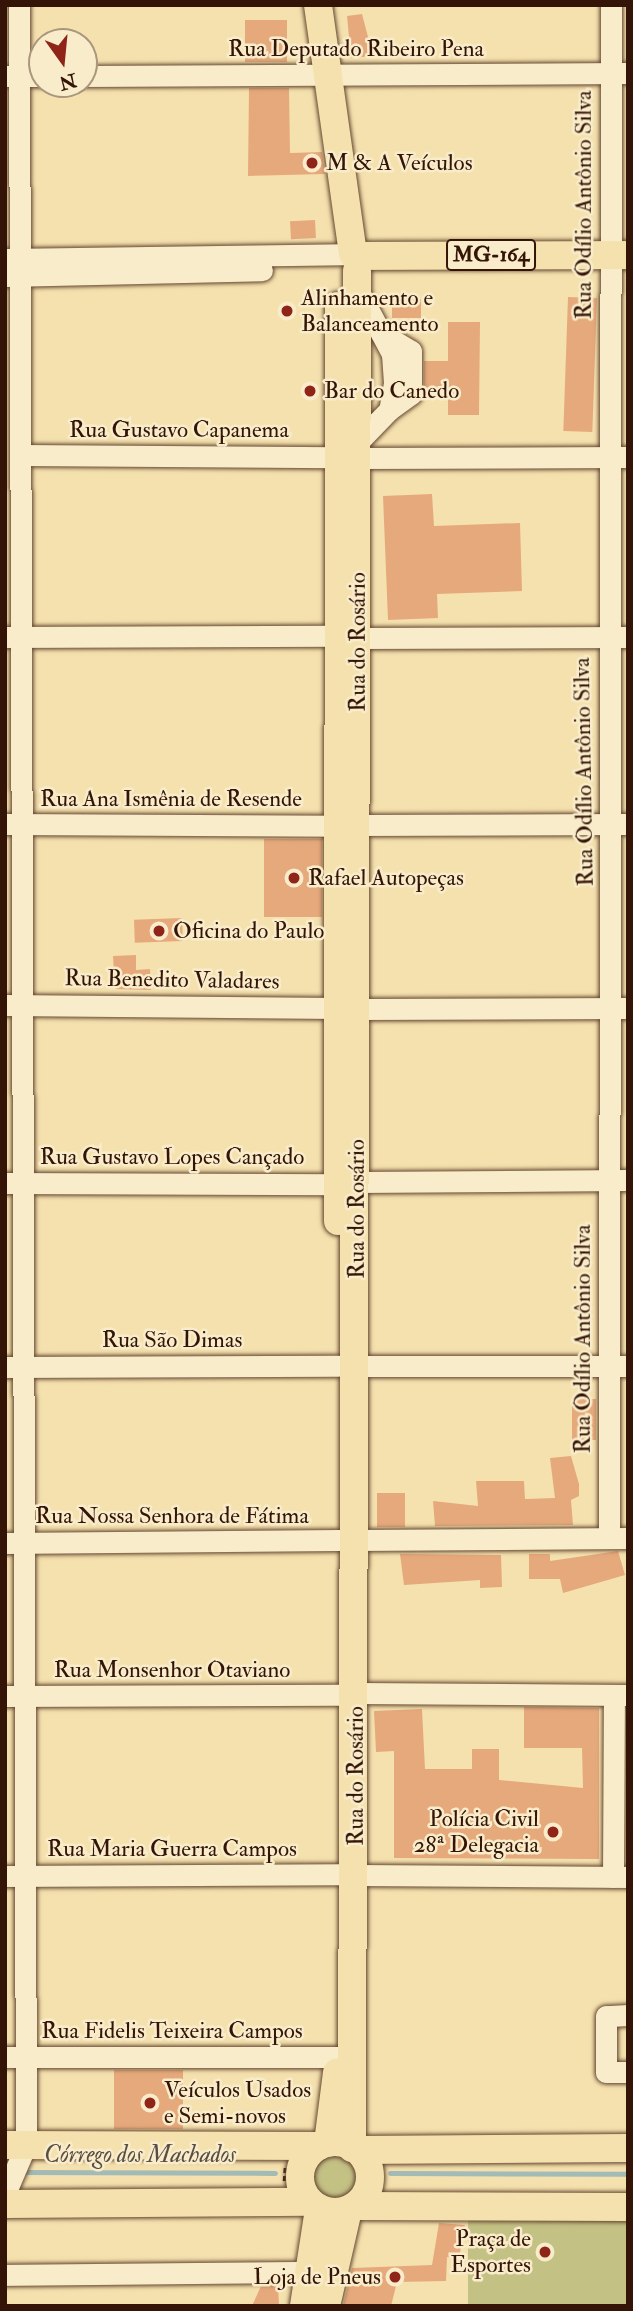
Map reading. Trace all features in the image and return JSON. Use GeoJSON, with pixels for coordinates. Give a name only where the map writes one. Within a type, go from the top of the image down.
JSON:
{"type":"FeatureCollection","features":[{"type":"Feature","properties":{"kind":"main road","name":"Rua do Rosário"},"geometry":{"type":"LineString","coordinates":[[318,5],[349,261],[351,452],[347,637],[348,1875],[339,2147]]}},
{"type":"Feature","properties":{"kind":"main road","name":"MG-164"},"geometry":{"type":"LineString","coordinates":[[349,261],[619,264]]}},
{"type":"Feature","properties":{"kind":"main road","name":"Rua do Rosário"},"geometry":{"type":"LineString","coordinates":[[339,2147],[339,2057],[348,1875]]}},
{"type":"Feature","properties":{"kind":"main road"},"geometry":{"type":"LineString","coordinates":[[12,2172],[339,2147],[628,2148]]}},
{"type":"Feature","properties":{"kind":"main road"},"geometry":{"type":"LineString","coordinates":[[304,2306],[310,2272],[314,2205],[300,2172],[339,2147]]}},
{"type":"Feature","properties":{"kind":"main road"},"geometry":{"type":"LineString","coordinates":[[326,2306],[364,2211],[370,2179],[339,2147]]}},
{"type":"Feature","properties":{"kind":"main road"},"geometry":{"type":"LineString","coordinates":[[12,2172],[364,2211],[628,2207]]}},
{"type":"Feature","properties":{"kind":"street"},"geometry":{"type":"LineString","coordinates":[[12,2172],[15,1876],[12,637],[20,455],[12,267],[12,76],[19,5]]}},
{"type":"Feature","properties":{"kind":"street","name":"Rua Odílio Antônio Silva"},"geometry":{"type":"LineString","coordinates":[[611,5],[619,73],[618,1180],[621,1541]]}},
{"type":"Feature","properties":{"kind":"street","name":"Rua Deputado Ribeiro Pena"},"geometry":{"type":"LineString","coordinates":[[98,76],[619,73]]}},
{"type":"Feature","properties":{"kind":"street"},"geometry":{"type":"LineString","coordinates":[[12,267],[349,261],[392,354],[389,410],[351,452]]}},
{"type":"Feature","properties":{"kind":"street","name":"Rua Gustavo Capanema"},"geometry":{"type":"LineString","coordinates":[[20,455],[351,452],[618,457]]}},
{"type":"Feature","properties":{"kind":"street"},"geometry":{"type":"LineString","coordinates":[[12,637],[618,637]]}},
{"type":"Feature","properties":{"kind":"street","name":"Rua Ana Ismênia de Resende"},"geometry":{"type":"LineString","coordinates":[[13,824],[619,824]]}},
{"type":"Feature","properties":{"kind":"street","name":"Rua Benedito Valadares"},"geometry":{"type":"LineString","coordinates":[[13,1005],[620,1008]]}},
{"type":"Feature","properties":{"kind":"street","name":"Rua Gustavo Lopes Cançado"},"geometry":{"type":"LineString","coordinates":[[13,1183],[618,1180]]}},
{"type":"Feature","properties":{"kind":"street","name":"Rua São Dimas"},"geometry":{"type":"LineString","coordinates":[[14,1367],[620,1366]]}},
{"type":"Feature","properties":{"kind":"street","name":"Rua Nossa Senhora de Fátima"},"geometry":{"type":"LineString","coordinates":[[14,1543],[621,1541]]}},
{"type":"Feature","properties":{"kind":"street"},"geometry":{"type":"LineString","coordinates":[[620,1877],[621,1695]]}},
{"type":"Feature","properties":{"kind":"street","name":"Rua Monsenhor Otaviano"},"geometry":{"type":"LineString","coordinates":[[14,1696],[621,1695]]}},
{"type":"Feature","properties":{"kind":"street","name":"Rua Maria Guerra Campos"},"geometry":{"type":"LineString","coordinates":[[15,1876],[620,1877]]}},
{"type":"Feature","properties":{"kind":"street"},"geometry":{"type":"LineString","coordinates":[[628,2015],[606,2016],[606,2072],[628,2072]]}},
{"type":"Feature","properties":{"kind":"street","name":"Rua Fidelis Teixeira Campos"},"geometry":{"type":"LineString","coordinates":[[15,2057],[339,2057]]}},
{"type":"Feature","properties":{"kind":"street"},"geometry":{"type":"LineString","coordinates":[[5,2275],[310,2272]]}},
{"type":"Feature","properties":{"kind":"shaded area"},"geometry":{"type":"Polygon","coordinates":[[[336,2154],[352,2161],[359,2177],[352,2193],[336,2200],[320,2193],[313,2177],[320,2161],[336,2154]]]}},
{"type":"Feature","properties":{"kind":"shaded area","name":"Praça de Esportes"},"geometry":{"type":"Polygon","coordinates":[[[468,2220],[628,2220],[628,2306],[468,2306],[468,2220]]]}},
{"type":"Feature","properties":{"kind":"building"},"geometry":{"type":"Polygon","coordinates":[[[362,14],[373,56],[351,58],[347,16],[362,14]]]}},
{"type":"Feature","properties":{"kind":"building"},"geometry":{"type":"Polygon","coordinates":[[[245,20],[287,20],[287,62],[245,62],[245,20]]]}},
{"type":"Feature","properties":{"kind":"building"},"geometry":{"type":"Polygon","coordinates":[[[249,88],[289,88],[290,153],[322,152],[325,174],[248,176],[249,88]]]}},
{"type":"Feature","properties":{"kind":"building"},"geometry":{"type":"Polygon","coordinates":[[[315,220],[316,238],[291,239],[290,221],[315,220]]]}},
{"type":"Feature","properties":{"kind":"building"},"geometry":{"type":"Polygon","coordinates":[[[568,297],[597,298],[592,432],[563,431],[568,297]]]}},
{"type":"Feature","properties":{"kind":"building"},"geometry":{"type":"Polygon","coordinates":[[[392,299],[421,299],[421,318],[392,318],[392,299]]]}},
{"type":"Feature","properties":{"kind":"building"},"geometry":{"type":"Polygon","coordinates":[[[448,322],[480,322],[479,415],[448,415],[448,389],[424,389],[424,361],[448,361],[448,322]]]}},
{"type":"Feature","properties":{"kind":"building"},"geometry":{"type":"Polygon","coordinates":[[[432,494],[434,526],[520,523],[522,591],[437,594],[438,618],[388,620],[383,496],[432,494]]]}},
{"type":"Feature","properties":{"kind":"building","name":"Rafael Autopeças"},"geometry":{"type":"Polygon","coordinates":[[[264,839],[322,839],[322,917],[264,917],[264,839]]]}},
{"type":"Feature","properties":{"kind":"building","name":"Oficina do Paulo"},"geometry":{"type":"Polygon","coordinates":[[[182,918],[183,941],[135,943],[134,920],[182,918]]]}},
{"type":"Feature","properties":{"kind":"building"},"geometry":{"type":"Polygon","coordinates":[[[136,955],[136,970],[150,969],[151,990],[115,989],[113,956],[136,955]]]}},
{"type":"Feature","properties":{"kind":"building"},"geometry":{"type":"Polygon","coordinates":[[[572,1399],[596,1399],[596,1440],[572,1440],[572,1399]]]}},
{"type":"Feature","properties":{"kind":"building"},"geometry":{"type":"Polygon","coordinates":[[[571,1456],[579,1484],[579,1496],[571,1500],[573,1525],[435,1526],[433,1501],[478,1506],[476,1481],[524,1481],[525,1499],[555,1498],[550,1458],[571,1456]]]}},
{"type":"Feature","properties":{"kind":"building"},"geometry":{"type":"Polygon","coordinates":[[[377,1493],[405,1493],[405,1527],[377,1527],[377,1493]]]}},
{"type":"Feature","properties":{"kind":"building"},"geometry":{"type":"Polygon","coordinates":[[[618,1551],[625,1575],[563,1593],[560,1579],[529,1579],[529,1554],[550,1554],[550,1561],[618,1551]]]}},
{"type":"Feature","properties":{"kind":"building"},"geometry":{"type":"Polygon","coordinates":[[[400,1554],[501,1555],[502,1587],[480,1588],[480,1580],[404,1585],[400,1554]]]}},
{"type":"Feature","properties":{"kind":"building"},"geometry":{"type":"Polygon","coordinates":[[[524,1707],[599,1708],[599,1859],[394,1858],[394,1751],[376,1752],[374,1711],[422,1709],[425,1769],[472,1769],[472,1749],[499,1749],[499,1780],[583,1788],[582,1748],[524,1748],[524,1707]]]}},
{"type":"Feature","properties":{"kind":"building","name":"Veículos Usados e Semi-novos"},"geometry":{"type":"Polygon","coordinates":[[[114,2070],[183,2070],[183,2129],[114,2129],[114,2070]]]}},
{"type":"Feature","properties":{"kind":"building"},"geometry":{"type":"Polygon","coordinates":[[[439,2223],[465,2225],[459,2258],[447,2257],[446,2281],[397,2282],[391,2306],[343,2306],[352,2268],[432,2265],[439,2223]]]}},
{"type":"Feature","properties":{"kind":"building"},"geometry":{"type":"Polygon","coordinates":[[[278,2285],[279,2306],[252,2306],[261,2286],[278,2285]]]}},
{"type":"Feature","properties":{"kind":"waterway","name":"Córrego dos Machados"},"geometry":{"type":"LineString","coordinates":[[19,2172],[275,2173]]}},
{"type":"Feature","properties":{"kind":"waterway","name":"Córrego dos Machados"},"geometry":{"type":"LineString","coordinates":[[390,2173],[628,2174]]}},
{"type":"Feature","properties":{"kind":"place","name":"M & A Veículos"},"geometry":{"type":"Point","coordinates":[312,163]}},
{"type":"Feature","properties":{"kind":"place","name":"Alinhamento e Balanceamento"},"geometry":{"type":"Point","coordinates":[287,311]}},
{"type":"Feature","properties":{"kind":"place","name":"Bar do Canedo"},"geometry":{"type":"Point","coordinates":[310,391]}},
{"type":"Feature","properties":{"kind":"place","name":"Rafael Autopeças"},"geometry":{"type":"Point","coordinates":[294,878]}},
{"type":"Feature","properties":{"kind":"place","name":"Oficina do Paulo"},"geometry":{"type":"Point","coordinates":[159,931]}},
{"type":"Feature","properties":{"kind":"place","name":"Polícia Civil 28ª Delegacia"},"geometry":{"type":"Point","coordinates":[553,1832]}},
{"type":"Feature","properties":{"kind":"place","name":"Veículos Usados e Semi-novos"},"geometry":{"type":"Point","coordinates":[150,2103]}},
{"type":"Feature","properties":{"kind":"place","name":"Praça de Esportes"},"geometry":{"type":"Point","coordinates":[545,2252]}},
{"type":"Feature","properties":{"kind":"place","name":"Loja de Pneus"},"geometry":{"type":"Point","coordinates":[395,2277]}}]}
